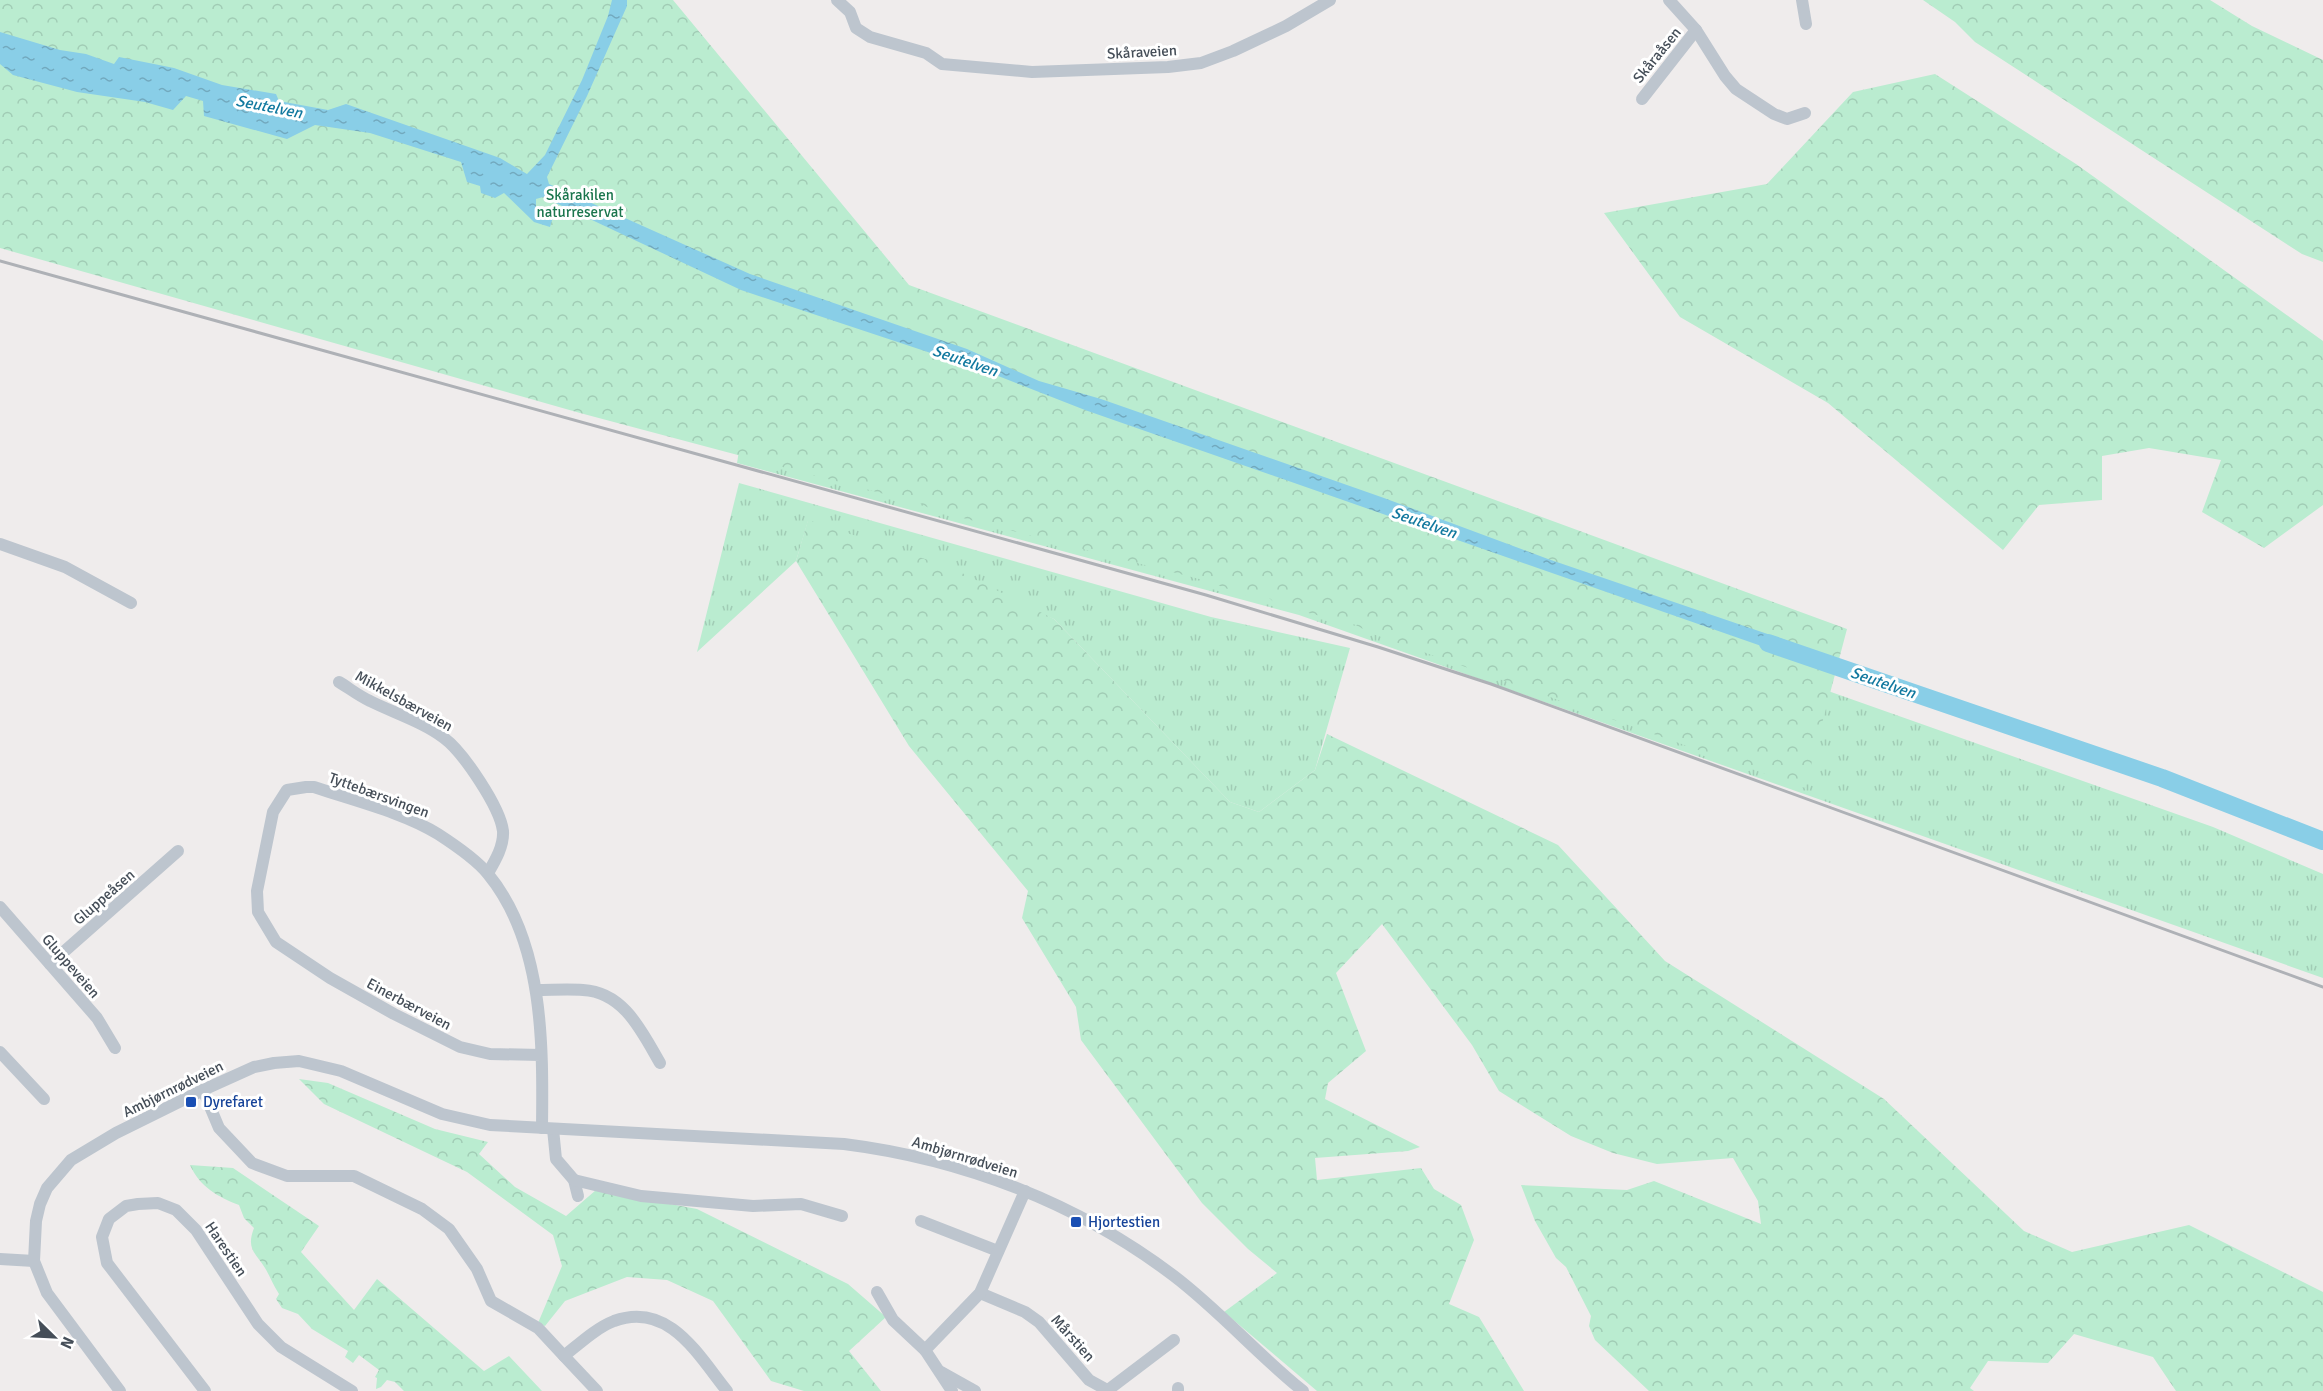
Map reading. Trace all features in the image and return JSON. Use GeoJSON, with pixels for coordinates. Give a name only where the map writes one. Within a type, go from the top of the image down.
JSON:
{"type":"FeatureCollection","features":[{"type":"Feature","properties":{"kind":"street","name":"Skåraveien"},"geometry":{"type":"LineString","coordinates":[[837,0],[850,12],[856,28],[870,37],[926,53],[942,64],[1032,72],[1168,67],[1201,63],[1286,26],[1330,0]]}},
{"type":"Feature","properties":{"kind":"street","name":"Skåraåsen"},"geometry":{"type":"LineString","coordinates":[[1669,0],[1696,30],[1725,76],[1736,89],[1774,114],[1787,119],[1805,112]]}},
{"type":"Feature","properties":{"kind":"street"},"geometry":{"type":"LineString","coordinates":[[1802,0],[1806,24]]}},
{"type":"Feature","properties":{"kind":"street","name":"Skåraåsen"},"geometry":{"type":"LineString","coordinates":[[1642,99],[1696,30]]}},
{"type":"Feature","properties":{"kind":"street"},"geometry":{"type":"LineString","coordinates":[[0,544],[65,567],[131,603]]}},
{"type":"Feature","properties":{"kind":"street","name":"Mikkelsbærveien"},"geometry":{"type":"LineString","coordinates":[[339,682],[368,700],[445,738],[468,764],[492,802],[503,831],[499,853],[488,873]]}},
{"type":"Feature","properties":{"kind":"street","name":"Tyttebærsvingen"},"geometry":{"type":"LineString","coordinates":[[276,942],[258,912],[257,891],[273,812],[287,790],[306,786],[314,787],[412,821],[437,833],[488,873],[511,910],[526,943],[536,990],[548,1129]]}},
{"type":"Feature","properties":{"kind":"street","name":"Gluppeåsen"},"geometry":{"type":"LineString","coordinates":[[50,964],[178,851]]}},
{"type":"Feature","properties":{"kind":"street","name":"Gluppeveien"},"geometry":{"type":"LineString","coordinates":[[0,907],[97,1018],[115,1048]]}},
{"type":"Feature","properties":{"kind":"street","name":"Einerbærveien"},"geometry":{"type":"LineString","coordinates":[[276,942],[330,978],[460,1047],[490,1054],[541,1054]]}},
{"type":"Feature","properties":{"kind":"street"},"geometry":{"type":"LineString","coordinates":[[536,990],[585,990],[604,994],[617,1001],[635,1021],[660,1063]]}},
{"type":"Feature","properties":{"kind":"street"},"geometry":{"type":"LineString","coordinates":[[3,1059],[44,1099]]}},
{"type":"Feature","properties":{"kind":"street","name":"Ambjørnrødveien"},"geometry":{"type":"LineString","coordinates":[[120,1391],[47,1293],[34,1261],[36,1221],[47,1188],[57,1174],[84,1151],[203,1090],[254,1068],[274,1063],[299,1061],[341,1071],[450,1116],[490,1125],[801,1140],[890,1150],[966,1170],[1025,1191],[1089,1222],[1173,1275],[1209,1304],[1303,1391]]}},
{"type":"Feature","properties":{"kind":"street"},"geometry":{"type":"LineString","coordinates":[[203,1090],[219,1128],[252,1163],[287,1176],[354,1176],[422,1209],[449,1229],[477,1269],[491,1301],[538,1328],[597,1391]]}},
{"type":"Feature","properties":{"kind":"street"},"geometry":{"type":"LineString","coordinates":[[548,1129],[556,1159],[574,1180],[578,1196]]}},
{"type":"Feature","properties":{"kind":"street"},"geometry":{"type":"LineString","coordinates":[[574,1180],[641,1196],[753,1206],[801,1204],[842,1216]]}},
{"type":"Feature","properties":{"kind":"street"},"geometry":{"type":"LineString","coordinates":[[925,1350],[980,1293],[1025,1191]]}},
{"type":"Feature","properties":{"kind":"street","name":"Harestien"},"geometry":{"type":"LineString","coordinates":[[205,1391],[106,1263],[102,1237],[109,1219],[126,1206],[158,1203],[176,1210],[196,1230],[258,1324],[281,1347],[352,1391]]}},
{"type":"Feature","properties":{"kind":"street"},"geometry":{"type":"LineString","coordinates":[[921,1221],[998,1251]]}},
{"type":"Feature","properties":{"kind":"street"},"geometry":{"type":"LineString","coordinates":[[0,1259],[34,1261]]}},
{"type":"Feature","properties":{"kind":"street"},"geometry":{"type":"LineString","coordinates":[[877,1292],[893,1320],[925,1350],[952,1391]]}},
{"type":"Feature","properties":{"kind":"street","name":"Mårstien"},"geometry":{"type":"LineString","coordinates":[[980,1293],[1025,1312],[1039,1322],[1089,1380],[1109,1391],[1173,1341]]}},
{"type":"Feature","properties":{"kind":"street"},"geometry":{"type":"LineString","coordinates":[[564,1356],[614,1321],[642,1316],[664,1322],[682,1336],[727,1391]]}},
{"type":"Feature","properties":{"kind":"street"},"geometry":{"type":"LineString","coordinates":[[940,1372],[975,1391]]}},
{"type":"Feature","properties":{"kind":"green space","name":"Skårakilen naturreservat"},"geometry":{"type":"Polygon","coordinates":[[[0,0],[673,0],[909,285],[1847,629],[1805,788],[1370,633],[1356,625],[1277,605],[1267,596],[1251,598],[1207,581],[932,510],[922,504],[580,413],[0,248],[0,0]]]}},
{"type":"Feature","properties":{"kind":"green space"},"geometry":{"type":"Polygon","coordinates":[[[1923,0],[2210,0],[2252,26],[2323,60],[2323,262],[2302,254],[1975,42],[1955,22],[1923,0]]]}},
{"type":"Feature","properties":{"kind":"green space"},"geometry":{"type":"Polygon","coordinates":[[[1935,74],[2076,164],[2323,341],[2323,505],[2264,548],[2202,512],[2221,460],[2149,448],[2102,456],[2102,500],[2039,505],[2003,550],[1828,403],[1680,317],[1604,213],[1767,184],[1853,92],[1935,74]]]}},
{"type":"Feature","properties":{"kind":"green space"},"geometry":{"type":"Polygon","coordinates":[[[791,324],[2213,827],[2323,874],[2323,978],[1299,615],[737,463],[749,390],[791,324]]]}},
{"type":"Feature","properties":{"kind":"green space"},"geometry":{"type":"Polygon","coordinates":[[[739,483],[1211,617],[1350,648],[1315,770],[1259,812],[1230,802],[1054,619],[808,521],[796,561],[697,652],[739,483]]]}},
{"type":"Feature","properties":{"kind":"green space"},"geometry":{"type":"Polygon","coordinates":[[[808,520],[952,568],[1054,619],[1230,802],[1259,812],[1315,770],[1327,734],[1558,845],[1665,961],[1884,1099],[2024,1231],[2072,1252],[2189,1225],[2323,1292],[2323,1391],[2176,1391],[2153,1357],[2074,1334],[2048,1363],[1988,1361],[1970,1388],[1974,1391],[1649,1391],[1595,1340],[1589,1326],[1591,1316],[1566,1267],[1556,1258],[1535,1221],[1521,1185],[1627,1190],[1654,1181],[1761,1224],[1758,1201],[1733,1158],[1657,1164],[1613,1153],[1571,1136],[1499,1091],[1472,1045],[1382,924],[1336,973],[1366,1051],[1328,1083],[1325,1099],[1420,1147],[1408,1151],[1315,1158],[1317,1180],[1421,1168],[1434,1189],[1461,1205],[1474,1240],[1449,1304],[1479,1317],[1524,1391],[1317,1391],[1224,1312],[1277,1273],[1248,1249],[1202,1203],[1081,1040],[1076,1007],[1022,918],[1028,891],[909,746],[796,561],[808,520]]]}},
{"type":"Feature","properties":{"kind":"green space"},"geometry":{"type":"Polygon","coordinates":[[[299,1079],[328,1083],[435,1129],[488,1142],[479,1154],[515,1187],[566,1216],[596,1190],[697,1209],[848,1284],[886,1317],[849,1351],[881,1391],[804,1391],[771,1381],[713,1301],[667,1280],[627,1277],[565,1301],[545,1326],[538,1323],[562,1266],[553,1235],[467,1172],[324,1104],[299,1079]]]}},
{"type":"Feature","properties":{"kind":"green space"},"geometry":{"type":"Polygon","coordinates":[[[190,1165],[233,1168],[319,1226],[301,1252],[354,1310],[377,1279],[484,1371],[509,1356],[542,1391],[404,1391],[395,1382],[387,1380],[376,1389],[377,1378],[375,1377],[379,1370],[359,1355],[353,1363],[345,1357],[348,1351],[312,1329],[298,1314],[282,1308],[276,1299],[279,1294],[251,1246],[254,1228],[244,1218],[239,1205],[210,1190],[194,1173],[190,1165]]]}},
{"type":"Feature","properties":{"kind":"water"},"geometry":{"type":"Polygon","coordinates":[[[612,0],[627,0],[627,6],[587,96],[547,177],[549,184],[750,274],[967,349],[1039,381],[1101,399],[1384,498],[1548,559],[1794,643],[1787,655],[1085,410],[988,372],[741,290],[543,197],[536,199],[536,208],[553,217],[550,227],[534,222],[504,193],[495,198],[481,193],[480,186],[467,182],[461,162],[370,133],[315,125],[287,139],[204,116],[203,101],[186,96],[173,110],[145,102],[77,92],[13,75],[0,64],[0,32],[60,50],[86,54],[114,64],[119,57],[174,68],[222,85],[276,94],[279,101],[328,110],[346,104],[500,158],[527,174],[545,155],[582,80],[608,16],[612,0]]]}},
{"type":"Feature","properties":{"kind":"waterway","name":"Seutelven"},"geometry":{"type":"LineString","coordinates":[[1768,643],[2162,778],[2323,841]]}},
{"type":"Feature","properties":{"kind":"railway"},"geometry":{"type":"LineString","coordinates":[[0,261],[1206,595],[1378,647],[1491,684],[2323,987]]}},
{"type":"Feature","properties":{"kind":"place","name":"Dyrefaret"},"geometry":{"type":"Point","coordinates":[191,1102]}},
{"type":"Feature","properties":{"kind":"place","name":"Hjortestien"},"geometry":{"type":"Point","coordinates":[1076,1222]}}]}
